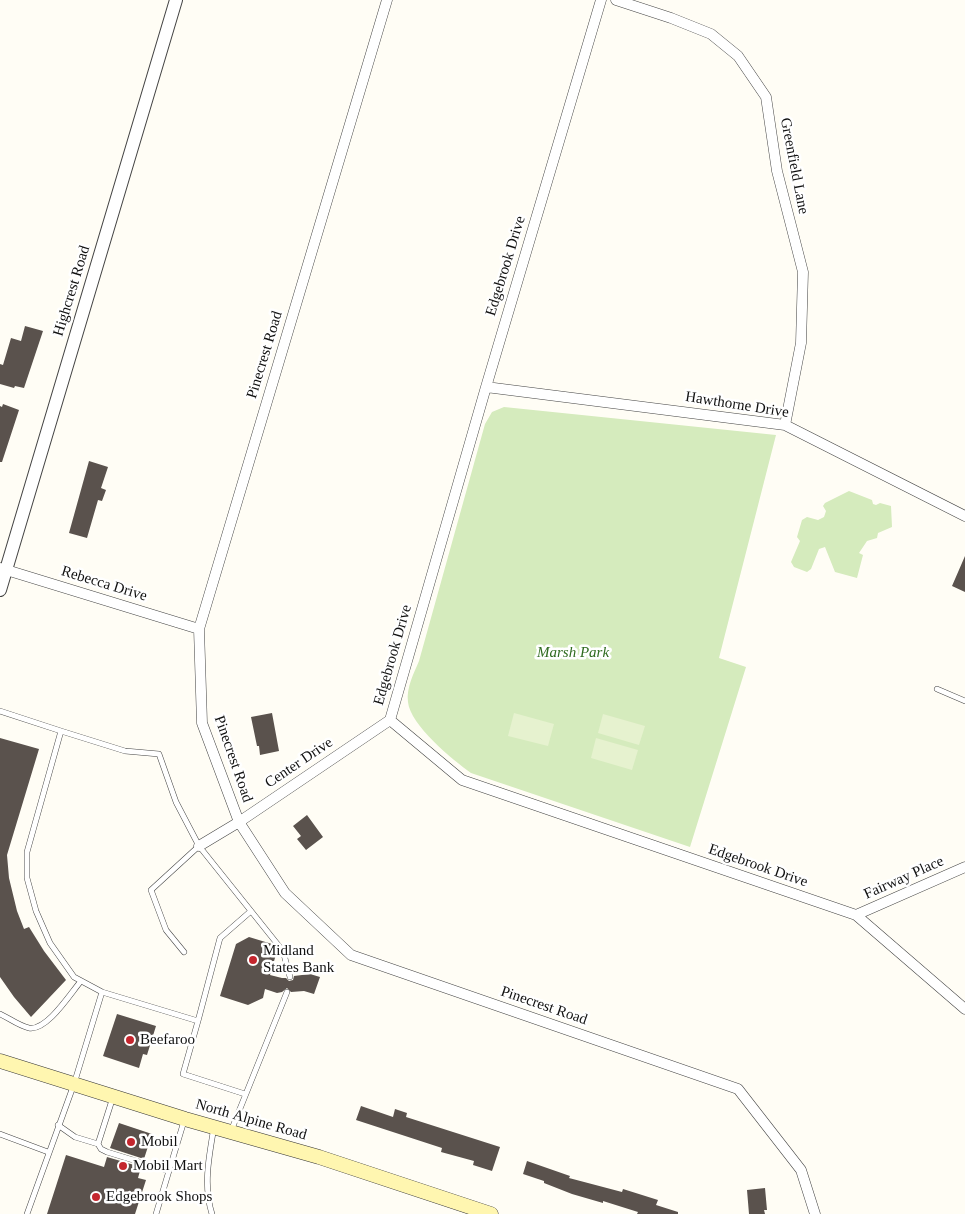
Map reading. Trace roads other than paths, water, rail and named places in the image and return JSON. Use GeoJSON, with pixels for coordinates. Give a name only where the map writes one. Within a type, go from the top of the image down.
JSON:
{"type":"FeatureCollection","features":[{"type":"Feature","properties":{"kind":"main road","name":"North Alpine Road"},"geometry":{"type":"LineString","coordinates":[[0,1061],[185,1119],[319,1157],[491,1214]]}},
{"type":"Feature","properties":{"kind":"street","name":"Highcrest Road"},"geometry":{"type":"LineString","coordinates":[[0,590],[3,569],[176,0]]}},
{"type":"Feature","properties":{"kind":"street","name":"Pinecrest Road"},"geometry":{"type":"LineString","coordinates":[[387,0],[199,629],[202,723],[239,822],[286,893],[351,955],[738,1089],[801,1170],[815,1214]]}},
{"type":"Feature","properties":{"kind":"street","name":"Edgebrook Drive"},"geometry":{"type":"LineString","coordinates":[[601,0],[486,387],[390,720],[462,780],[856,916],[965,1009]]}},
{"type":"Feature","properties":{"kind":"street","name":"Greenfield Lane"},"geometry":{"type":"LineString","coordinates":[[616,0],[671,18],[711,34],[738,56],[766,97],[777,171],[803,272],[801,343],[786,425]]}},
{"type":"Feature","properties":{"kind":"street","name":"Hawthorne Drive"},"geometry":{"type":"LineString","coordinates":[[486,387],[786,425],[965,516]]}},
{"type":"Feature","properties":{"kind":"street","name":"Rebecca Drive"},"geometry":{"type":"LineString","coordinates":[[3,569],[199,629]]}},
{"type":"Feature","properties":{"kind":"street","name":"Center Drive"},"geometry":{"type":"LineString","coordinates":[[200,846],[239,822],[390,720]]}},
{"type":"Feature","properties":{"kind":"street","name":"Fairway Place"},"geometry":{"type":"LineString","coordinates":[[856,916],[965,867]]}},
{"type":"Feature","properties":{"kind":"lane"},"geometry":{"type":"LineString","coordinates":[[937,689],[965,702]]}},
{"type":"Feature","properties":{"kind":"lane"},"geometry":{"type":"LineString","coordinates":[[0,711],[125,751],[159,754],[176,802],[200,846],[283,951],[290,977]]}},
{"type":"Feature","properties":{"kind":"lane"},"geometry":{"type":"LineString","coordinates":[[60,731],[27,852],[27,878],[36,911],[50,943],[74,977],[81,981],[102,992],[198,1021]]}},
{"type":"Feature","properties":{"kind":"lane"},"geometry":{"type":"LineString","coordinates":[[184,952],[166,930],[151,890],[200,846]]}},
{"type":"Feature","properties":{"kind":"lane"},"geometry":{"type":"LineString","coordinates":[[245,1094],[183,1074],[220,938],[251,911]]}},
{"type":"Feature","properties":{"kind":"lane"},"geometry":{"type":"LineString","coordinates":[[0,1014],[26,1027],[38,1028],[46,1022],[81,981]]}},
{"type":"Feature","properties":{"kind":"lane"},"geometry":{"type":"LineString","coordinates":[[27,1214],[74,1084],[102,992]]}},
{"type":"Feature","properties":{"kind":"lane"},"geometry":{"type":"LineString","coordinates":[[230,1132],[286,992]]}},
{"type":"Feature","properties":{"kind":"lane"},"geometry":{"type":"LineString","coordinates":[[98,1144],[114,1096]]}},
{"type":"Feature","properties":{"kind":"lane"},"geometry":{"type":"LineString","coordinates":[[156,1214],[185,1119]]}},
{"type":"Feature","properties":{"kind":"lane"},"geometry":{"type":"LineString","coordinates":[[58,1125],[75,1137],[98,1144],[101,1149],[107,1152],[168,1171]]}},
{"type":"Feature","properties":{"kind":"lane"},"geometry":{"type":"LineString","coordinates":[[212,1214],[208,1200],[208,1160],[214,1127]]}},
{"type":"Feature","properties":{"kind":"lane"},"geometry":{"type":"LineString","coordinates":[[0,1134],[48,1152]]}},
{"type":"Feature","properties":{"kind":"place","name":"Midland States Bank"},"geometry":{"type":"Point","coordinates":[253,960]}},
{"type":"Feature","properties":{"kind":"place","name":"Beefaroo"},"geometry":{"type":"Point","coordinates":[130,1040]}},
{"type":"Feature","properties":{"kind":"place","name":"Mobil"},"geometry":{"type":"Point","coordinates":[131,1142]}},
{"type":"Feature","properties":{"kind":"place","name":"Mobil Mart"},"geometry":{"type":"Point","coordinates":[123,1166]}},
{"type":"Feature","properties":{"kind":"place","name":"Edgebrook Shops"},"geometry":{"type":"Point","coordinates":[96,1197]}},
{"type":"Feature","properties":{"kind":"park label","name":"Marsh Park"},"geometry":{"type":"Point","coordinates":[573,653]}}]}
